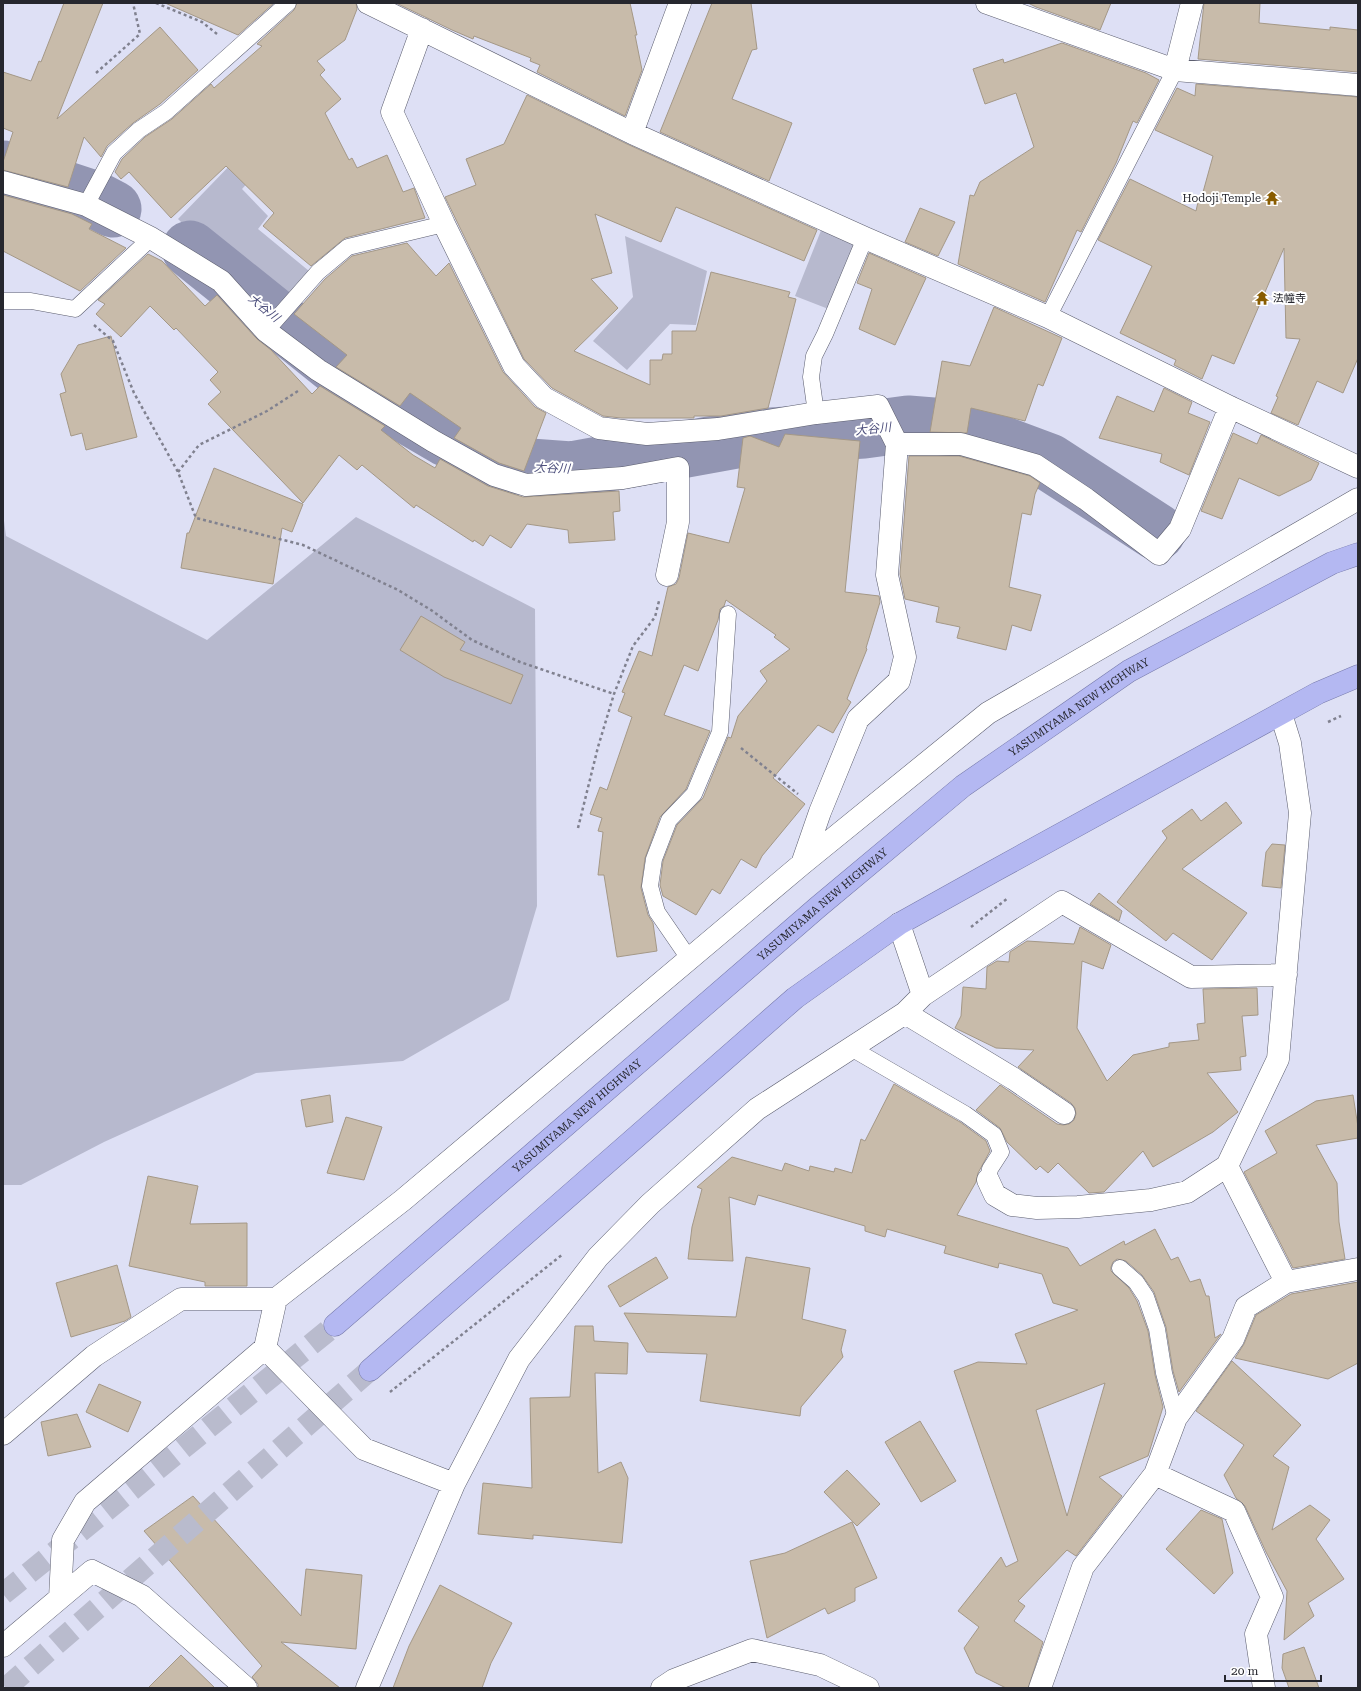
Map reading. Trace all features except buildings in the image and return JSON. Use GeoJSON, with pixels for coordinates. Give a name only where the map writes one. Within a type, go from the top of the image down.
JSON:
{"type":"FeatureCollection","features":[{"type":"Feature","properties":{"kind":"highway","name":"YASUMIYAMA NEW HIGHWAY"},"geometry":{"type":"LineString","coordinates":[[335,1325],[818,907],[963,786],[1130,671],[1332,563],[1358,554]]}},
{"type":"Feature","properties":{"kind":"highway"},"geometry":{"type":"LineString","coordinates":[[370,1370],[795,998],[900,924],[1318,693],[1358,676]]}},
{"type":"Feature","properties":{"kind":"street"},"geometry":{"type":"LineString","coordinates":[[368,3],[632,133],[865,238],[1048,317],[1358,467]]}},
{"type":"Feature","properties":{"kind":"street"},"geometry":{"type":"LineString","coordinates":[[632,133],[680,3]]}},
{"type":"Feature","properties":{"kind":"street"},"geometry":{"type":"LineString","coordinates":[[987,3],[1175,70],[1358,85]]}},
{"type":"Feature","properties":{"kind":"street"},"geometry":{"type":"LineString","coordinates":[[1175,70],[1192,3]]}},
{"type":"Feature","properties":{"kind":"street"},"geometry":{"type":"LineString","coordinates":[[422,29],[392,112],[444,224],[514,366],[544,398],[599,428],[647,434],[718,429],[816,412],[878,406],[897,444],[887,574],[905,657],[899,681],[858,719],[820,812],[802,864]]}},
{"type":"Feature","properties":{"kind":"street"},"geometry":{"type":"LineString","coordinates":[[3,182],[86,205],[151,238],[221,281],[266,331],[318,370],[433,441],[494,476],[526,485],[623,478],[678,468],[678,522],[667,575]]}},
{"type":"Feature","properties":{"kind":"street"},"geometry":{"type":"LineString","coordinates":[[897,444],[960,444],[1035,465],[1086,498],[1159,554],[1180,528],[1230,406]]}},
{"type":"Feature","properties":{"kind":"street"},"geometry":{"type":"LineString","coordinates":[[3,1434],[94,1356],[180,1299],[276,1299],[403,1200],[690,960],[802,864],[988,713],[1358,499]]}},
{"type":"Feature","properties":{"kind":"street"},"geometry":{"type":"LineString","coordinates":[[988,1180],[995,1195],[1012,1205],[1037,1208],[1078,1207],[1151,1200],[1187,1192],[1227,1166],[1278,1059],[1300,813],[1290,743],[1281,714]]}},
{"type":"Feature","properties":{"kind":"street"},"geometry":{"type":"LineString","coordinates":[[367,1688],[454,1484],[519,1359],[598,1257],[650,1204],[757,1109],[905,1013],[923,995],[1062,902],[1191,977],[1286,975]]}},
{"type":"Feature","properties":{"kind":"street"},"geometry":{"type":"LineString","coordinates":[[900,924],[923,995]]}},
{"type":"Feature","properties":{"kind":"street"},"geometry":{"type":"LineString","coordinates":[[905,1013],[1014,1079],[1064,1112]]}},
{"type":"Feature","properties":{"kind":"street"},"geometry":{"type":"LineString","coordinates":[[1227,1166],[1286,1282]]}},
{"type":"Feature","properties":{"kind":"street"},"geometry":{"type":"LineString","coordinates":[[1040,1688],[1083,1567],[1155,1474],[1176,1418],[1233,1339],[1246,1307],[1286,1282],[1358,1268]]}},
{"type":"Feature","properties":{"kind":"street"},"geometry":{"type":"LineString","coordinates":[[60,1598],[63,1540],[85,1502],[265,1348],[276,1299]]}},
{"type":"Feature","properties":{"kind":"street"},"geometry":{"type":"LineString","coordinates":[[265,1348],[364,1450],[454,1484]]}},
{"type":"Feature","properties":{"kind":"street"},"geometry":{"type":"LineString","coordinates":[[1155,1474],[1234,1511],[1272,1597],[1256,1634],[1264,1688]]}},
{"type":"Feature","properties":{"kind":"street"},"geometry":{"type":"LineString","coordinates":[[3,1646],[92,1571],[142,1596],[246,1688]]}},
{"type":"Feature","properties":{"kind":"street"},"geometry":{"type":"LineString","coordinates":[[662,1688],[674,1680],[752,1650],[820,1665],[868,1688]]}},
{"type":"Feature","properties":{"kind":"street"},"geometry":{"type":"LineString","coordinates":[[820,1665],[827,1688]]}},
{"type":"Feature","properties":{"kind":"lane"},"geometry":{"type":"LineString","coordinates":[[86,205],[114,153],[139,130],[166,112],[200,80],[288,3]]}},
{"type":"Feature","properties":{"kind":"lane"},"geometry":{"type":"LineString","coordinates":[[1048,317],[1175,70]]}},
{"type":"Feature","properties":{"kind":"lane"},"geometry":{"type":"LineString","coordinates":[[266,331],[318,272],[348,247],[444,224]]}},
{"type":"Feature","properties":{"kind":"lane"},"geometry":{"type":"LineString","coordinates":[[3,301],[31,301],[75,309],[151,238]]}},
{"type":"Feature","properties":{"kind":"lane"},"geometry":{"type":"LineString","coordinates":[[816,412],[811,377],[814,356],[825,334],[865,238]]}},
{"type":"Feature","properties":{"kind":"lane"},"geometry":{"type":"LineString","coordinates":[[690,960],[657,912],[650,886],[654,859],[669,820],[694,794],[720,732],[728,614]]}},
{"type":"Feature","properties":{"kind":"lane"},"geometry":{"type":"LineString","coordinates":[[851,1048],[965,1114],[994,1135],[1001,1152],[990,1169],[988,1180]]}},
{"type":"Feature","properties":{"kind":"lane"},"geometry":{"type":"LineString","coordinates":[[1120,1268],[1136,1282],[1146,1297],[1157,1329],[1164,1373],[1176,1418]]}},
{"type":"Feature","properties":{"kind":"path"},"geometry":{"type":"LineString","coordinates":[[96,73],[140,34],[133,3]]}},
{"type":"Feature","properties":{"kind":"path"},"geometry":{"type":"LineString","coordinates":[[156,3],[202,22],[237,49]]}},
{"type":"Feature","properties":{"kind":"path"},"geometry":{"type":"LineString","coordinates":[[75,309],[113,341],[134,393],[178,472],[196,518],[303,544],[398,590],[431,610],[472,640],[520,662],[614,694]]}},
{"type":"Feature","properties":{"kind":"path"},"geometry":{"type":"LineString","coordinates":[[178,472],[199,445],[267,411],[295,394],[318,370]]}},
{"type":"Feature","properties":{"kind":"path"},"geometry":{"type":"LineString","coordinates":[[578,828],[598,747],[614,694],[633,646],[655,617],[667,575]]}},
{"type":"Feature","properties":{"kind":"path"},"geometry":{"type":"LineString","coordinates":[[720,732],[820,812]]}},
{"type":"Feature","properties":{"kind":"shaded area"},"geometry":{"type":"Polygon","coordinates":[[[235,160],[254,176],[242,189],[268,216],[258,229],[309,271],[276,309],[227,267],[178,219],[235,160]]]}},
{"type":"Feature","properties":{"kind":"shaded area"},"geometry":{"type":"Polygon","coordinates":[[[822,228],[859,244],[831,310],[795,296],[822,228]]]}},
{"type":"Feature","properties":{"kind":"shaded area"},"geometry":{"type":"Polygon","coordinates":[[[625,236],[707,271],[696,325],[670,324],[627,370],[593,341],[633,297],[625,236]]]}},
{"type":"Feature","properties":{"kind":"shaded area"},"geometry":{"type":"Polygon","coordinates":[[[3,513],[6,536],[207,640],[356,517],[535,609],[537,906],[509,1000],[403,1061],[256,1073],[104,1142],[21,1185],[3,1185],[3,513]]]}},
{"type":"Feature","properties":{"kind":"waterway","name":"大谷川"},"geometry":{"type":"LineString","coordinates":[[3,169],[94,199],[113,209]]}},
{"type":"Feature","properties":{"kind":"waterway","name":"大谷川"},"geometry":{"type":"LineString","coordinates":[[190,249],[357,383],[398,410],[446,438],[504,465],[571,470],[753,437],[864,430],[908,424],[958,428],[1049,462],[1157,532]]}},
{"type":"Feature","properties":{"kind":"tunnel"},"geometry":{"type":"LineString","coordinates":[[3,1594],[335,1325]]}},
{"type":"Feature","properties":{"kind":"tunnel"},"geometry":{"type":"LineString","coordinates":[[6,1688],[370,1370]]}},
{"type":"Feature","properties":{"kind":"place","name":"Hodoji Temple"},"geometry":{"type":"Point","coordinates":[1272,198]}},
{"type":"Feature","properties":{"kind":"place","name":"法幢寺"},"geometry":{"type":"Point","coordinates":[1262,298]}}]}
